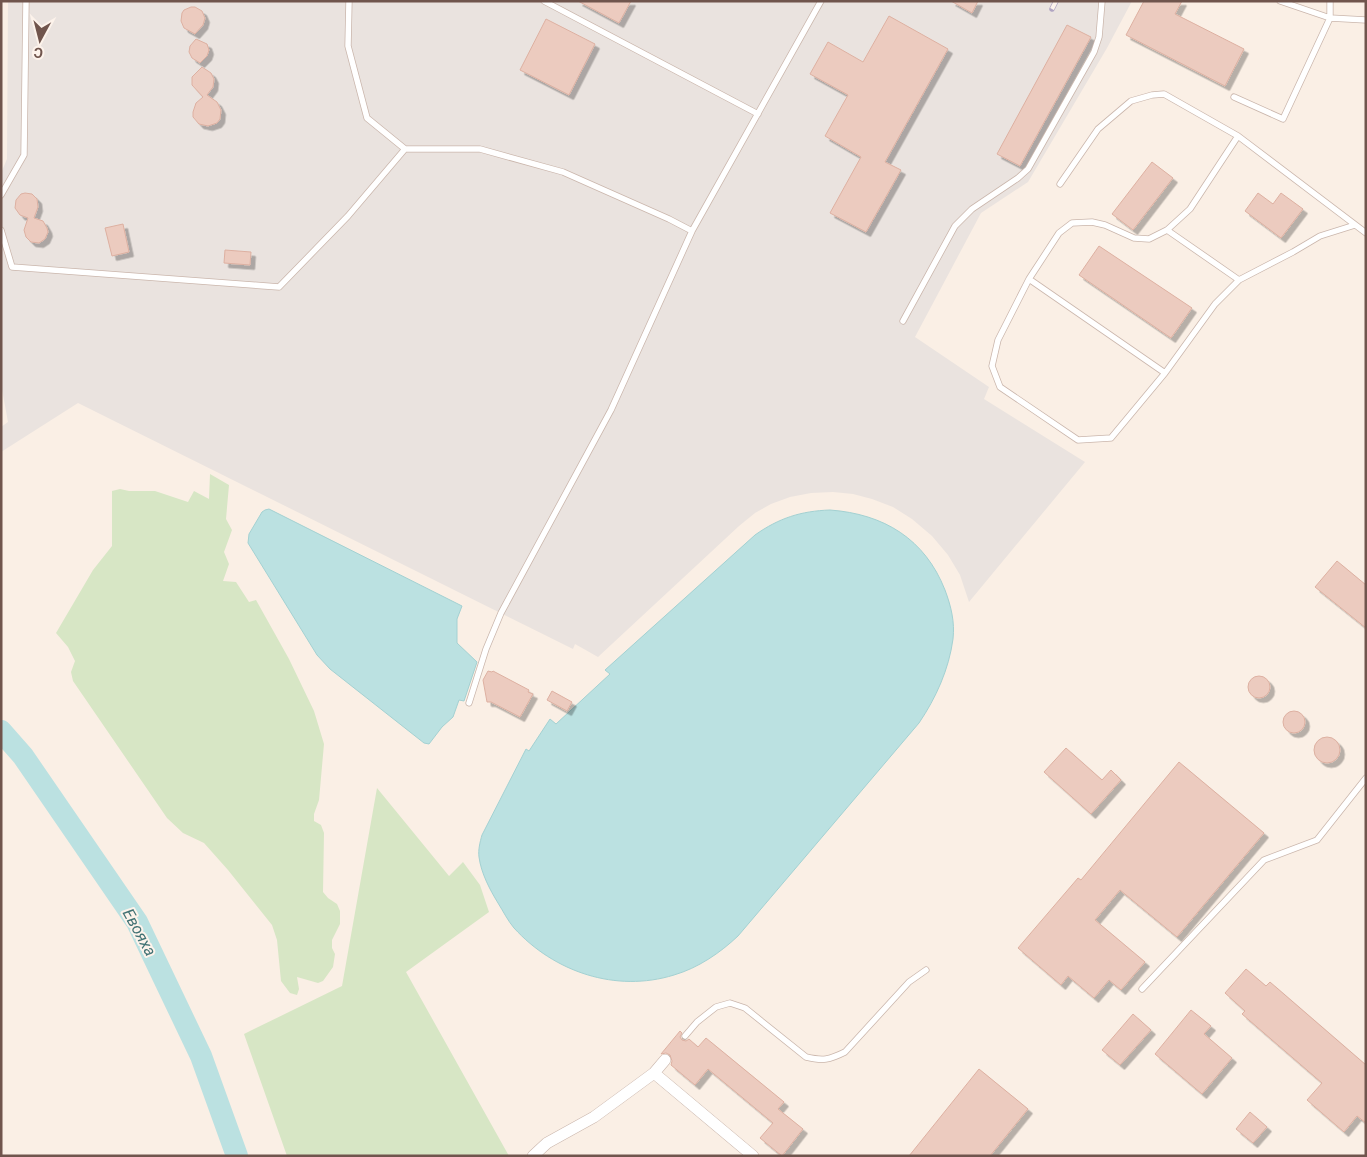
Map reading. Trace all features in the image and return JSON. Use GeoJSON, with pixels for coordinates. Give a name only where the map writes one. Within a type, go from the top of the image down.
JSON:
{"type":"FeatureCollection","features":[{"type":"Feature","properties":{"kind":"street"},"geometry":{"type":"LineString","coordinates":[[533,1156],[547,1143],[594,1117],[654,1073],[665,1060]]}},
{"type":"Feature","properties":{"kind":"street"},"geometry":{"type":"LineString","coordinates":[[654,1073],[753,1156]]}},
{"type":"Feature","properties":{"kind":"lane"},"geometry":{"type":"LineString","coordinates":[[1,195],[24,154],[26,1]]}},
{"type":"Feature","properties":{"kind":"lane"},"geometry":{"type":"LineString","coordinates":[[349,1],[348,46],[367,118],[405,149],[480,149],[563,172],[692,231]]}},
{"type":"Feature","properties":{"kind":"lane"},"geometry":{"type":"LineString","coordinates":[[544,1],[758,114]]}},
{"type":"Feature","properties":{"kind":"lane"},"geometry":{"type":"LineString","coordinates":[[468,703],[486,649],[501,613],[610,410],[692,231],[821,1]]}},
{"type":"Feature","properties":{"kind":"lane"},"geometry":{"type":"LineString","coordinates":[[903,321],[955,226],[972,209],[1018,178],[1028,169],[1094,52],[1099,37],[1102,1]]}},
{"type":"Feature","properties":{"kind":"lane"},"geometry":{"type":"LineString","coordinates":[[1280,1],[1330,18],[1366,20]]}},
{"type":"Feature","properties":{"kind":"lane"},"geometry":{"type":"LineString","coordinates":[[1234,97],[1283,118],[1330,18],[1330,1]]}},
{"type":"Feature","properties":{"kind":"lane"},"geometry":{"type":"LineString","coordinates":[[1060,184],[1098,129],[1131,101],[1152,95],[1164,94],[1238,136],[1366,233]]}},
{"type":"Feature","properties":{"kind":"lane"},"geometry":{"type":"LineString","coordinates":[[1238,136],[1190,209],[1167,230],[1149,239],[1134,238],[1105,225],[1092,222],[1072,223],[1059,233],[1030,279],[998,340],[992,366],[1000,387],[1078,440],[1110,438],[1166,373],[1215,304],[1239,280],[1320,236],[1355,225]]}},
{"type":"Feature","properties":{"kind":"lane"},"geometry":{"type":"LineString","coordinates":[[1,230],[12,267],[279,287],[348,216],[405,149]]}},
{"type":"Feature","properties":{"kind":"lane"},"geometry":{"type":"LineString","coordinates":[[1167,230],[1239,280]]}},
{"type":"Feature","properties":{"kind":"lane"},"geometry":{"type":"LineString","coordinates":[[1030,279],[1166,373]]}},
{"type":"Feature","properties":{"kind":"lane"},"geometry":{"type":"LineString","coordinates":[[1142,989],[1264,860],[1318,840],[1366,778]]}},
{"type":"Feature","properties":{"kind":"lane"},"geometry":{"type":"LineString","coordinates":[[686,1036],[697,1022],[716,1007],[730,1002],[746,1008],[806,1057],[819,1060],[832,1059],[845,1052],[909,982],[926,970]]}},
{"type":"Feature","properties":{"kind":"shaded area"},"geometry":{"type":"Polygon","coordinates":[[[8,1],[1132,1],[1107,48],[1028,182],[981,213],[915,337],[989,387],[984,399],[1085,462],[969,602],[960,575],[948,555],[932,536],[912,519],[893,507],[853,494],[833,492],[811,493],[790,497],[771,504],[755,513],[598,657],[575,644],[573,649],[78,403],[1,452],[1,427],[8,422],[1,384],[1,173],[7,159],[8,1]]]}},
{"type":"Feature","properties":{"kind":"green space"},"geometry":{"type":"Polygon","coordinates":[[[210,474],[229,485],[226,519],[232,530],[224,552],[229,564],[223,581],[236,582],[249,602],[256,600],[289,659],[314,711],[324,744],[319,800],[314,814],[314,821],[321,825],[324,833],[323,892],[337,904],[340,911],[340,924],[332,940],[332,948],[335,954],[333,967],[323,981],[318,983],[297,977],[299,989],[297,995],[290,993],[281,981],[277,940],[272,925],[204,843],[183,833],[167,818],[73,681],[71,672],[75,661],[68,647],[56,633],[93,570],[112,546],[112,491],[120,489],[155,491],[188,502],[194,491],[209,499],[210,474]]]}},
{"type":"Feature","properties":{"kind":"green space"},"geometry":{"type":"Polygon","coordinates":[[[377,788],[449,876],[463,862],[480,885],[489,912],[406,972],[509,1156],[287,1156],[244,1034],[342,986],[377,788]]]}},
{"type":"Feature","properties":{"kind":"water"},"geometry":{"type":"Polygon","coordinates":[[[269,509],[462,606],[457,619],[457,643],[477,662],[464,701],[459,700],[453,717],[442,727],[429,744],[424,743],[330,669],[317,655],[248,543],[249,534],[262,512],[269,509]]]}},
{"type":"Feature","properties":{"kind":"water"},"geometry":{"type":"Polygon","coordinates":[[[830,510],[850,512],[868,517],[900,532],[914,543],[926,557],[937,572],[945,590],[952,614],[953,639],[951,650],[945,672],[936,693],[919,723],[738,936],[708,959],[674,975],[652,980],[630,981],[608,980],[587,975],[567,967],[548,956],[514,928],[486,881],[479,857],[482,835],[526,749],[529,751],[550,719],[556,724],[610,674],[605,670],[755,535],[791,516],[830,510]]]}},
{"type":"Feature","properties":{"kind":"building"},"geometry":{"type":"Polygon","coordinates":[[[578,1],[631,1],[619,23],[578,1]]]}},
{"type":"Feature","properties":{"kind":"building"},"geometry":{"type":"Polygon","coordinates":[[[951,1],[978,1],[972,13],[951,1]]]}},
{"type":"Feature","properties":{"kind":"building"},"geometry":{"type":"Polygon","coordinates":[[[1144,1],[1182,1],[1175,14],[1244,49],[1225,86],[1126,35],[1144,1]]]}},
{"type":"Feature","properties":{"kind":"building"},"geometry":{"type":"Polygon","coordinates":[[[191,7],[202,11],[205,18],[203,25],[195,34],[184,28],[181,21],[184,10],[191,7]]]}},
{"type":"Feature","properties":{"kind":"building"},"geometry":{"type":"Polygon","coordinates":[[[889,16],[948,49],[885,162],[901,170],[866,232],[830,213],[861,157],[825,136],[848,95],[810,74],[828,42],[863,62],[889,16]]]}},
{"type":"Feature","properties":{"kind":"building"},"geometry":{"type":"Polygon","coordinates":[[[546,19],[595,44],[569,95],[520,70],[546,19]]]}},
{"type":"Feature","properties":{"kind":"building"},"geometry":{"type":"Polygon","coordinates":[[[1067,25],[1091,37],[1020,166],[997,154],[1067,25]]]}},
{"type":"Feature","properties":{"kind":"building"},"geometry":{"type":"Polygon","coordinates":[[[196,39],[207,44],[209,50],[207,56],[200,63],[192,58],[189,52],[190,46],[196,39]]]}},
{"type":"Feature","properties":{"kind":"building"},"geometry":{"type":"Polygon","coordinates":[[[202,67],[211,73],[214,79],[213,87],[207,95],[217,102],[221,110],[220,119],[217,123],[208,126],[199,124],[193,117],[196,103],[203,97],[192,85],[192,77],[202,67]]]}},
{"type":"Feature","properties":{"kind":"building"},"geometry":{"type":"Polygon","coordinates":[[[1152,162],[1173,178],[1133,230],[1112,214],[1152,162]]]}},
{"type":"Feature","properties":{"kind":"building"},"geometry":{"type":"Polygon","coordinates":[[[1258,193],[1273,204],[1281,193],[1303,209],[1281,238],[1245,211],[1258,193]]]}},
{"type":"Feature","properties":{"kind":"building"},"geometry":{"type":"Polygon","coordinates":[[[21,194],[32,194],[37,199],[38,207],[34,218],[43,221],[47,228],[48,232],[45,239],[39,243],[31,242],[26,237],[24,230],[28,218],[20,215],[15,208],[16,200],[21,194]]]}},
{"type":"Feature","properties":{"kind":"building"},"geometry":{"type":"Polygon","coordinates":[[[123,224],[129,252],[112,256],[105,228],[123,224]]]}},
{"type":"Feature","properties":{"kind":"building"},"geometry":{"type":"Polygon","coordinates":[[[1099,246],[1192,308],[1171,338],[1079,275],[1099,246]]]}},
{"type":"Feature","properties":{"kind":"building"},"geometry":{"type":"Polygon","coordinates":[[[225,250],[251,252],[250,265],[224,263],[225,250]]]}},
{"type":"Feature","properties":{"kind":"building"},"geometry":{"type":"Polygon","coordinates":[[[1337,561],[1366,585],[1366,628],[1315,587],[1337,561]]]}},
{"type":"Feature","properties":{"kind":"building"},"geometry":{"type":"Polygon","coordinates":[[[488,671],[493,671],[533,694],[520,717],[491,702],[487,702],[483,680],[488,671]]]}},
{"type":"Feature","properties":{"kind":"building"},"geometry":{"type":"Polygon","coordinates":[[[1255,676],[1263,676],[1270,683],[1270,691],[1263,698],[1255,698],[1248,691],[1248,683],[1255,676]]]}},
{"type":"Feature","properties":{"kind":"building"},"geometry":{"type":"Polygon","coordinates":[[[552,691],[572,702],[567,711],[547,700],[552,691]]]}},
{"type":"Feature","properties":{"kind":"building"},"geometry":{"type":"Polygon","coordinates":[[[1294,711],[1302,714],[1305,722],[1302,730],[1294,733],[1286,730],[1283,722],[1286,714],[1294,711]]]}},
{"type":"Feature","properties":{"kind":"building"},"geometry":{"type":"Polygon","coordinates":[[[1327,737],[1336,741],[1340,750],[1336,759],[1327,763],[1318,759],[1314,750],[1318,741],[1327,737]]]}},
{"type":"Feature","properties":{"kind":"building"},"geometry":{"type":"Polygon","coordinates":[[[1066,748],[1102,780],[1111,770],[1121,780],[1091,814],[1044,772],[1066,748]]]}},
{"type":"Feature","properties":{"kind":"building"},"geometry":{"type":"Polygon","coordinates":[[[1179,762],[1264,833],[1177,937],[1120,890],[1095,920],[1145,962],[1121,990],[1109,980],[1094,998],[1068,976],[1061,985],[1018,948],[1078,878],[1081,880],[1179,762]]]}},
{"type":"Feature","properties":{"kind":"building"},"geometry":{"type":"Polygon","coordinates":[[[1246,969],[1266,986],[1270,982],[1366,1065],[1366,1123],[1357,1116],[1344,1132],[1307,1100],[1322,1083],[1242,1014],[1245,1011],[1225,993],[1246,969]]]}},
{"type":"Feature","properties":{"kind":"building"},"geometry":{"type":"Polygon","coordinates":[[[1191,1010],[1211,1026],[1204,1034],[1232,1058],[1202,1094],[1155,1054],[1191,1010]]]}},
{"type":"Feature","properties":{"kind":"building"},"geometry":{"type":"Polygon","coordinates":[[[1133,1014],[1151,1030],[1120,1065],[1102,1050],[1133,1014]]]}},
{"type":"Feature","properties":{"kind":"building"},"geometry":{"type":"Polygon","coordinates":[[[680,1031],[682,1033],[680,1037],[682,1040],[686,1041],[689,1039],[698,1047],[706,1038],[784,1102],[778,1109],[803,1129],[782,1156],[760,1138],[773,1123],[708,1069],[695,1085],[671,1065],[670,1055],[666,1053],[661,1054],[680,1031]]]}},
{"type":"Feature","properties":{"kind":"building"},"geometry":{"type":"Polygon","coordinates":[[[979,1069],[1028,1109],[990,1156],[909,1156],[979,1069]]]}},
{"type":"Feature","properties":{"kind":"building"},"geometry":{"type":"Polygon","coordinates":[[[1250,1112],[1267,1127],[1253,1143],[1236,1129],[1250,1112]]]}},
{"type":"Feature","properties":{"kind":"waterway","name":"Евояха"},"geometry":{"type":"LineString","coordinates":[[1,731],[23,756],[137,922],[201,1056],[237,1156]]}},
{"type":"Feature","properties":{"kind":"railway"},"geometry":{"type":"LineString","coordinates":[[1052,9],[1056,1]]}}]}
